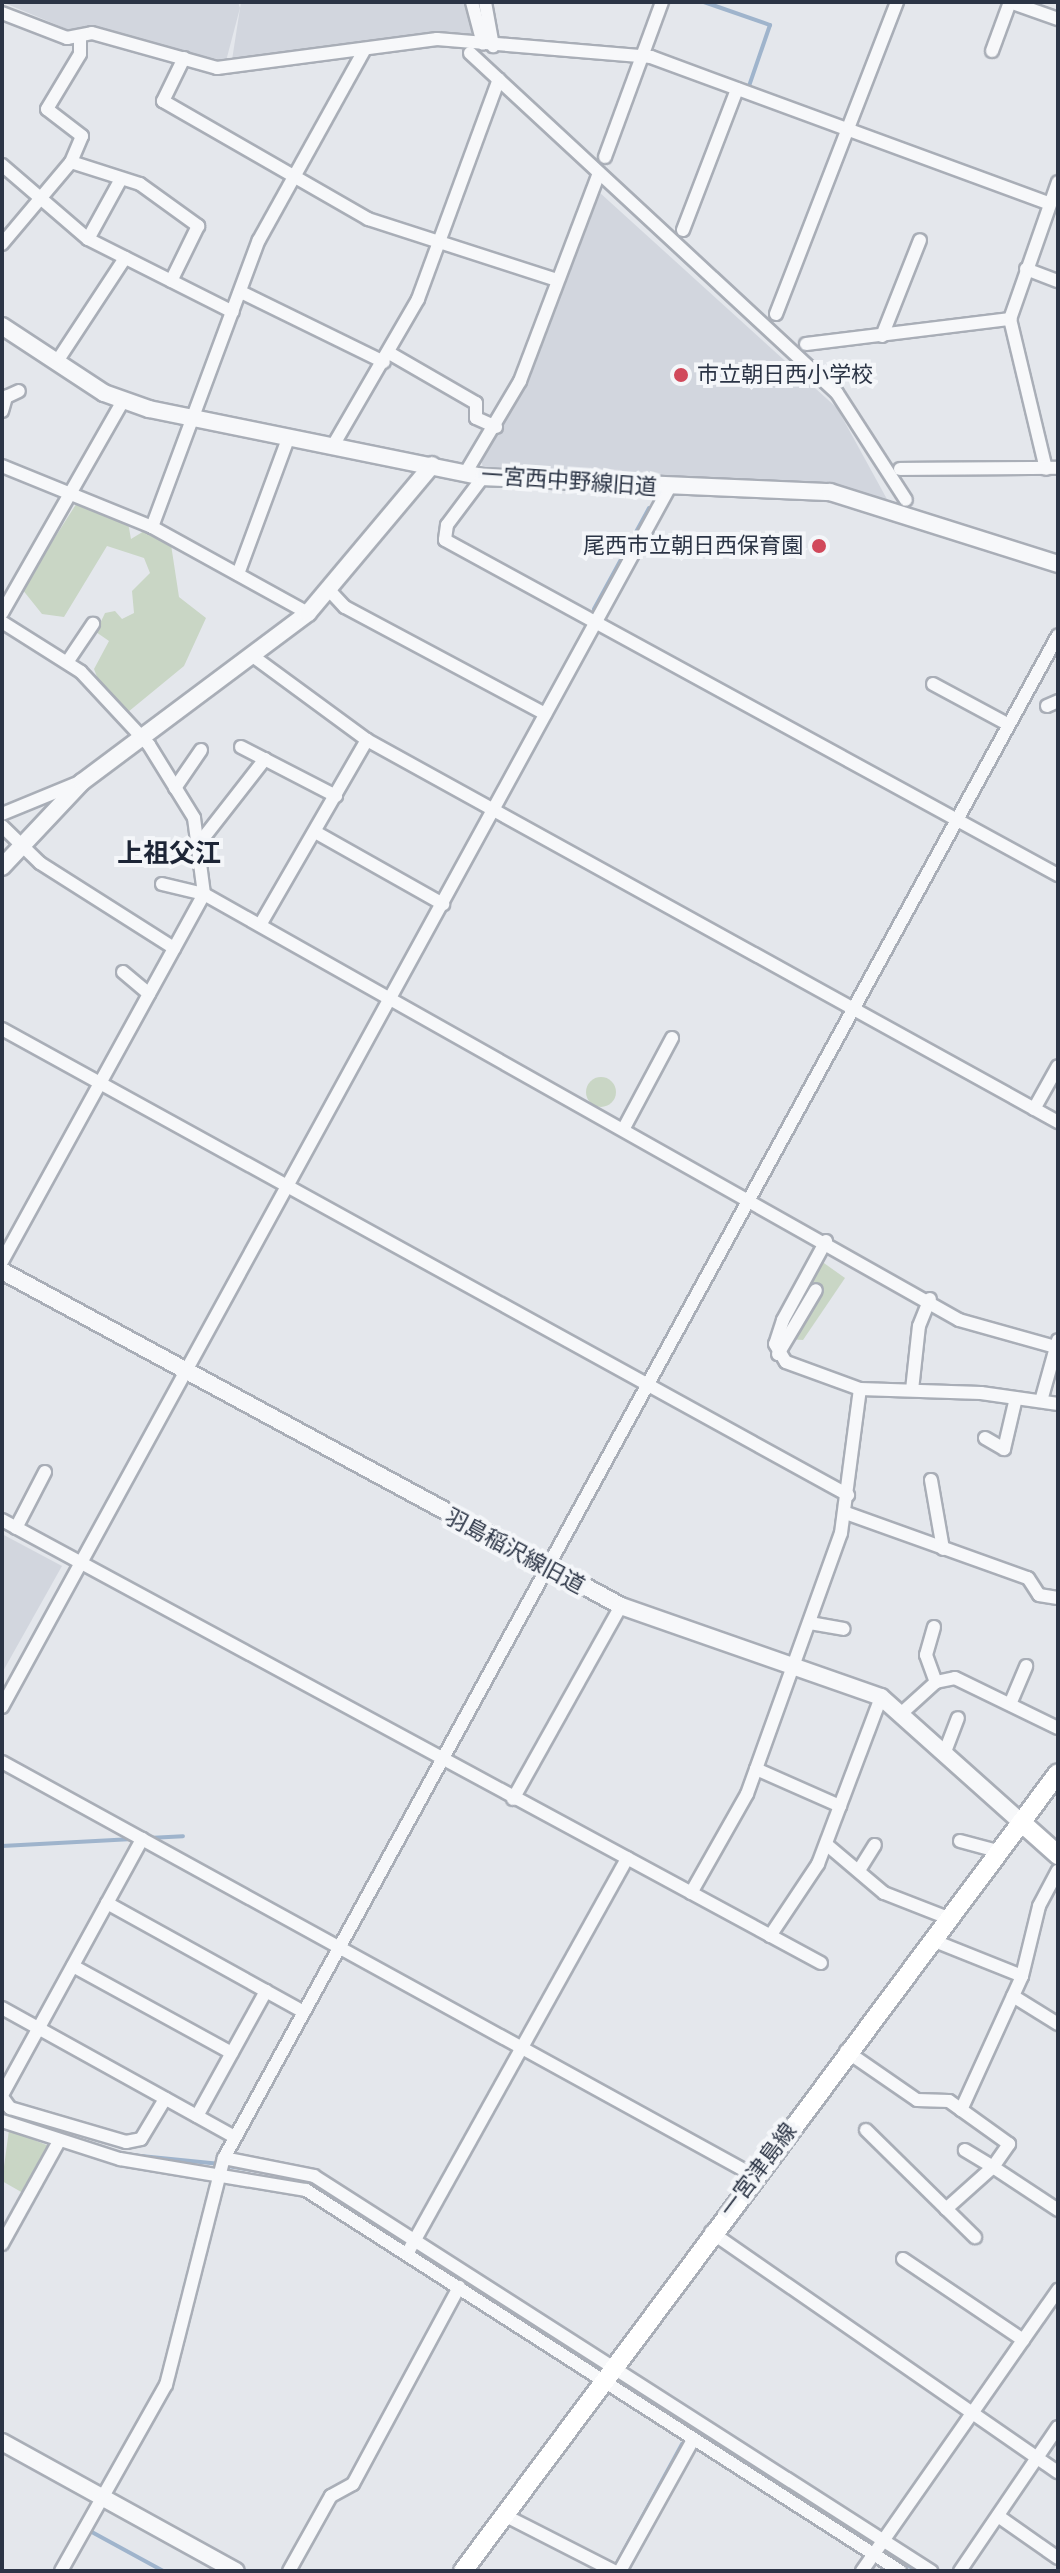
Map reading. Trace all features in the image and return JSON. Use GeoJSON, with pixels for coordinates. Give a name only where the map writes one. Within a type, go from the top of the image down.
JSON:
{"type":"FeatureCollection","features":[{"type":"Feature","properties":{"kind":"main road","name":"一宮津島線"},"geometry":{"type":"LineString","coordinates":[[463,2571],[753,2175],[1058,1773]]}},
{"type":"Feature","properties":{"kind":"main road"},"geometry":{"type":"LineString","coordinates":[[1021,1822],[1058,1855]]}},
{"type":"Feature","properties":{"kind":"street"},"geometry":{"type":"LineString","coordinates":[[472,2],[488,45]]}},
{"type":"Feature","properties":{"kind":"street"},"geometry":{"type":"LineString","coordinates":[[485,2],[488,45]]}},
{"type":"Feature","properties":{"kind":"street"},"geometry":{"type":"LineString","coordinates":[[605,157],[662,2]]}},
{"type":"Feature","properties":{"kind":"street"},"geometry":{"type":"LineString","coordinates":[[776,314],[897,2]]}},
{"type":"Feature","properties":{"kind":"street"},"geometry":{"type":"LineString","coordinates":[[992,51],[1010,2],[1058,19]]}},
{"type":"Feature","properties":{"kind":"street"},"geometry":{"type":"LineString","coordinates":[[2,13],[80,38],[92,33],[222,68],[437,39],[643,55],[1050,204]]}},
{"type":"Feature","properties":{"kind":"street"},"geometry":{"type":"LineString","coordinates":[[2,244],[71,162],[82,136],[47,109],[80,54],[80,38]]}},
{"type":"Feature","properties":{"kind":"street"},"geometry":{"type":"LineString","coordinates":[[152,527],[241,292],[295,174],[365,49]]}},
{"type":"Feature","properties":{"kind":"street"},"geometry":{"type":"LineString","coordinates":[[470,53],[837,393],[906,500]]}},
{"type":"Feature","properties":{"kind":"street"},"geometry":{"type":"LineString","coordinates":[[184,58],[163,101],[295,174],[368,219],[557,280]]}},
{"type":"Feature","properties":{"kind":"street"},"geometry":{"type":"LineString","coordinates":[[334,444],[388,358],[443,242],[499,79]]}},
{"type":"Feature","properties":{"kind":"street"},"geometry":{"type":"LineString","coordinates":[[683,230],[737,89]]}},
{"type":"Feature","properties":{"kind":"street"},"geometry":{"type":"LineString","coordinates":[[71,162],[140,184],[198,226],[171,281]]}},
{"type":"Feature","properties":{"kind":"street"},"geometry":{"type":"LineString","coordinates":[[2,165],[88,239],[233,312]]}},
{"type":"Feature","properties":{"kind":"street"},"geometry":{"type":"LineString","coordinates":[[466,472],[496,427],[599,173]]}},
{"type":"Feature","properties":{"kind":"street"},"geometry":{"type":"LineString","coordinates":[[88,239],[121,179]]}},
{"type":"Feature","properties":{"kind":"street"},"geometry":{"type":"LineString","coordinates":[[900,469],[1052,468],[1010,319],[1058,182]]}},
{"type":"Feature","properties":{"kind":"street"},"geometry":{"type":"LineString","coordinates":[[882,336],[920,240]]}},
{"type":"Feature","properties":{"kind":"street"},"geometry":{"type":"LineString","coordinates":[[56,363],[125,258]]}},
{"type":"Feature","properties":{"kind":"street"},"geometry":{"type":"LineString","coordinates":[[1026,269],[1058,281]]}},
{"type":"Feature","properties":{"kind":"street"},"geometry":{"type":"LineString","coordinates":[[241,292],[388,358],[476,403],[476,418],[496,427]]}},
{"type":"Feature","properties":{"kind":"street"},"geometry":{"type":"LineString","coordinates":[[806,344],[1010,319]]}},
{"type":"Feature","properties":{"kind":"street","name":"一宮西中野線旧道"},"geometry":{"type":"LineString","coordinates":[[3,330],[123,401],[193,418],[334,444],[483,477],[669,488],[830,492],[1058,564]]}},
{"type":"Feature","properties":{"kind":"street"},"geometry":{"type":"LineString","coordinates":[[2,411],[4,396],[19,391]]}},
{"type":"Feature","properties":{"kind":"street"},"geometry":{"type":"LineString","coordinates":[[2,613],[123,401]]}},
{"type":"Feature","properties":{"kind":"street"},"geometry":{"type":"LineString","coordinates":[[238,574],[289,436]]}},
{"type":"Feature","properties":{"kind":"street"},"geometry":{"type":"LineString","coordinates":[[2,867],[82,782],[254,657],[308,613],[432,465]]}},
{"type":"Feature","properties":{"kind":"street"},"geometry":{"type":"LineString","coordinates":[[2,466],[152,527],[308,613]]}},
{"type":"Feature","properties":{"kind":"street"},"geometry":{"type":"LineString","coordinates":[[483,477],[447,525],[445,540],[1058,875]]}},
{"type":"Feature","properties":{"kind":"street"},"geometry":{"type":"LineString","coordinates":[[2,1707],[495,812],[669,488]]}},
{"type":"Feature","properties":{"kind":"street"},"geometry":{"type":"LineString","coordinates":[[329,590],[345,607],[545,714]]}},
{"type":"Feature","properties":{"kind":"street"},"geometry":{"type":"LineString","coordinates":[[2,622],[68,661],[142,740],[175,788],[201,841],[204,894],[2,1262]]}},
{"type":"Feature","properties":{"kind":"street"},"geometry":{"type":"LineString","coordinates":[[68,661],[93,624]]}},
{"type":"Feature","properties":{"kind":"street"},"geometry":{"type":"LineString","coordinates":[[61,2571],[166,2385],[224,2158],[751,1197],[955,817],[1058,635]]}},
{"type":"Feature","properties":{"kind":"street"},"geometry":{"type":"LineString","coordinates":[[254,657],[367,740],[1058,1122]]}},
{"type":"Feature","properties":{"kind":"street"},"geometry":{"type":"LineString","coordinates":[[933,684],[1009,725]]}},
{"type":"Feature","properties":{"kind":"street"},"geometry":{"type":"LineString","coordinates":[[260,925],[317,833],[367,740]]}},
{"type":"Feature","properties":{"kind":"street"},"geometry":{"type":"LineString","coordinates":[[241,747],[336,796]]}},
{"type":"Feature","properties":{"kind":"street"},"geometry":{"type":"LineString","coordinates":[[175,788],[201,750]]}},
{"type":"Feature","properties":{"kind":"street"},"geometry":{"type":"LineString","coordinates":[[201,841],[265,759]]}},
{"type":"Feature","properties":{"kind":"street"},"geometry":{"type":"LineString","coordinates":[[2,814],[82,782]]}},
{"type":"Feature","properties":{"kind":"street"},"geometry":{"type":"LineString","coordinates":[[2,826],[20,848],[174,948]]}},
{"type":"Feature","properties":{"kind":"street"},"geometry":{"type":"LineString","coordinates":[[317,833],[443,904]]}},
{"type":"Feature","properties":{"kind":"street"},"geometry":{"type":"LineString","coordinates":[[162,884],[204,894],[751,1197],[930,1299],[959,1320],[1057,1343],[1041,1401]]}},
{"type":"Feature","properties":{"kind":"street"},"geometry":{"type":"LineString","coordinates":[[123,972],[149,994]]}},
{"type":"Feature","properties":{"kind":"street"},"geometry":{"type":"LineString","coordinates":[[2,1029],[848,1495]]}},
{"type":"Feature","properties":{"kind":"street"},"geometry":{"type":"LineString","coordinates":[[624,1128],[672,1038]]}},
{"type":"Feature","properties":{"kind":"street"},"geometry":{"type":"LineString","coordinates":[[1034,1109],[1058,1066]]}},
{"type":"Feature","properties":{"kind":"street"},"geometry":{"type":"LineString","coordinates":[[778,1354],[775,1344],[799,1280],[826,1241]]}},
{"type":"Feature","properties":{"kind":"street","name":"羽島稲沢線旧道"},"geometry":{"type":"LineString","coordinates":[[2,1271],[546,1569],[621,1606],[797,1663],[881,1697],[904,1711],[1021,1822]]}},
{"type":"Feature","properties":{"kind":"street"},"geometry":{"type":"LineString","coordinates":[[778,1354],[816,1290]]}},
{"type":"Feature","properties":{"kind":"street"},"geometry":{"type":"LineString","coordinates":[[912,1390],[919,1326],[930,1299]]}},
{"type":"Feature","properties":{"kind":"street"},"geometry":{"type":"LineString","coordinates":[[778,1354],[860,1389],[912,1390],[1058,1404]]}},
{"type":"Feature","properties":{"kind":"street"},"geometry":{"type":"LineString","coordinates":[[691,1893],[756,1769],[797,1663],[846,1513],[860,1389]]}},
{"type":"Feature","properties":{"kind":"street"},"geometry":{"type":"LineString","coordinates":[[985,1438],[1004,1449],[1016,1398]]}},
{"type":"Feature","properties":{"kind":"street"},"geometry":{"type":"LineString","coordinates":[[16,1528],[45,1472]]}},
{"type":"Feature","properties":{"kind":"street"},"geometry":{"type":"LineString","coordinates":[[931,1480],[943,1549]]}},
{"type":"Feature","properties":{"kind":"street"},"geometry":{"type":"LineString","coordinates":[[846,1513],[1028,1578],[1039,1595],[1058,1598]]}},
{"type":"Feature","properties":{"kind":"street"},"geometry":{"type":"LineString","coordinates":[[2,1520],[821,1963]]}},
{"type":"Feature","properties":{"kind":"street"},"geometry":{"type":"LineString","coordinates":[[513,1799],[621,1606]]}},
{"type":"Feature","properties":{"kind":"street"},"geometry":{"type":"LineString","coordinates":[[810,1623],[843,1629]]}},
{"type":"Feature","properties":{"kind":"street"},"geometry":{"type":"LineString","coordinates":[[934,1627],[926,1655],[936,1682]]}},
{"type":"Feature","properties":{"kind":"street"},"geometry":{"type":"LineString","coordinates":[[1011,1702],[1026,1666]]}},
{"type":"Feature","properties":{"kind":"street"},"geometry":{"type":"LineString","coordinates":[[904,1711],[936,1682],[955,1678],[1011,1702],[1058,1728]]}},
{"type":"Feature","properties":{"kind":"street"},"geometry":{"type":"LineString","coordinates":[[770,1936],[826,1844],[881,1697]]}},
{"type":"Feature","properties":{"kind":"street"},"geometry":{"type":"LineString","coordinates":[[946,1749],[951,1723]]}},
{"type":"Feature","properties":{"kind":"street"},"geometry":{"type":"LineString","coordinates":[[2,1762],[753,2175]]}},
{"type":"Feature","properties":{"kind":"street"},"geometry":{"type":"LineString","coordinates":[[756,1769],[840,1806]]}},
{"type":"Feature","properties":{"kind":"street"},"geometry":{"type":"LineString","coordinates":[[142,1839],[2,2096],[10,2108],[126,2142],[141,2139],[165,2099]]}},
{"type":"Feature","properties":{"kind":"street"},"geometry":{"type":"LineString","coordinates":[[960,1841],[998,1851]]}},
{"type":"Feature","properties":{"kind":"street"},"geometry":{"type":"LineString","coordinates":[[826,1844],[861,1867],[884,1893],[948,1918]]}},
{"type":"Feature","properties":{"kind":"street"},"geometry":{"type":"LineString","coordinates":[[861,1867],[875,1845]]}},
{"type":"Feature","properties":{"kind":"street"},"geometry":{"type":"LineString","coordinates":[[407,2254],[627,1858]]}},
{"type":"Feature","properties":{"kind":"street"},"geometry":{"type":"LineString","coordinates":[[961,2110],[1022,1976],[1039,1906],[1058,1871]]}},
{"type":"Feature","properties":{"kind":"street"},"geometry":{"type":"LineString","coordinates":[[107,1903],[304,2012]]}},
{"type":"Feature","properties":{"kind":"street"},"geometry":{"type":"LineString","coordinates":[[932,1940],[1022,1976]]}},
{"type":"Feature","properties":{"kind":"street"},"geometry":{"type":"LineString","coordinates":[[73,1966],[232,2053]]}},
{"type":"Feature","properties":{"kind":"street"},"geometry":{"type":"LineString","coordinates":[[197,2116],[266,1991]]}},
{"type":"Feature","properties":{"kind":"street"},"geometry":{"type":"LineString","coordinates":[[1013,1996],[1058,2024]]}},
{"type":"Feature","properties":{"kind":"street"},"geometry":{"type":"LineString","coordinates":[[2,2008],[235,2137]]}},
{"type":"Feature","properties":{"kind":"street"},"geometry":{"type":"LineString","coordinates":[[846,2051],[917,2100],[949,2101],[1009,2144],[993,2167],[946,2209]]}},
{"type":"Feature","properties":{"kind":"street"},"geometry":{"type":"LineString","coordinates":[[2,2121],[120,2159],[219,2171],[306,2190],[900,2571]]}},
{"type":"Feature","properties":{"kind":"street"},"geometry":{"type":"LineString","coordinates":[[866,2130],[975,2237]]}},
{"type":"Feature","properties":{"kind":"street"},"geometry":{"type":"LineString","coordinates":[[2,2244],[59,2141]]}},
{"type":"Feature","properties":{"kind":"street"},"geometry":{"type":"LineString","coordinates":[[965,2150],[1058,2210]]}},
{"type":"Feature","properties":{"kind":"street"},"geometry":{"type":"LineString","coordinates":[[224,2158],[314,2176],[615,2363],[931,2571]]}},
{"type":"Feature","properties":{"kind":"street"},"geometry":{"type":"LineString","coordinates":[[711,2232],[1058,2472]]}},
{"type":"Feature","properties":{"kind":"street"},"geometry":{"type":"LineString","coordinates":[[903,2259],[1023,2340]]}},
{"type":"Feature","properties":{"kind":"street"},"geometry":{"type":"LineString","coordinates":[[289,2571],[331,2496],[353,2484],[459,2287]]}},
{"type":"Feature","properties":{"kind":"street"},"geometry":{"type":"LineString","coordinates":[[862,2571],[1058,2290]]}},
{"type":"Feature","properties":{"kind":"street"},"geometry":{"type":"LineString","coordinates":[[960,2571],[1058,2427]]}},
{"type":"Feature","properties":{"kind":"street"},"geometry":{"type":"LineString","coordinates":[[504,2515],[617,2571],[693,2440]]}},
{"type":"Feature","properties":{"kind":"street"},"geometry":{"type":"LineString","coordinates":[[2,2442],[236,2571]]}},
{"type":"Feature","properties":{"kind":"street"},"geometry":{"type":"LineString","coordinates":[[998,2516],[1058,2558]]}},
{"type":"Feature","properties":{"kind":"shaded area"},"geometry":{"type":"Polygon","coordinates":[[[2,2],[238,2],[240,8],[226,61],[90,29],[79,34],[2,2]]]}},
{"type":"Feature","properties":{"kind":"shaded area"},"geometry":{"type":"Polygon","coordinates":[[[241,2],[467,2],[475,36],[232,60],[241,2]]]}},
{"type":"Feature","properties":{"kind":"shaded area"},"geometry":{"type":"Polygon","coordinates":[[[599,192],[837,408],[888,501],[833,484],[483,468],[481,459],[524,389],[599,192]]]}},
{"type":"Feature","properties":{"kind":"shaded area"},"geometry":{"type":"Polygon","coordinates":[[[2,1534],[62,1566],[2,1673],[2,1534]]]}},
{"type":"Feature","properties":{"kind":"green space"},"geometry":{"type":"Polygon","coordinates":[[[80,498],[127,517],[131,539],[149,528],[170,538],[179,597],[206,618],[184,666],[128,712],[102,690],[94,669],[109,641],[96,632],[105,613],[115,611],[122,619],[134,613],[132,591],[150,573],[144,558],[107,546],[64,617],[42,614],[22,589],[80,498]]]}},
{"type":"Feature","properties":{"kind":"green space"},"geometry":{"type":"Polygon","coordinates":[[[601,1077],[607,1078],[615,1086],[615,1098],[607,1106],[601,1107],[595,1106],[587,1098],[586,1092],[587,1086],[595,1078],[601,1077]]]}},
{"type":"Feature","properties":{"kind":"green space"},"geometry":{"type":"Polygon","coordinates":[[[814,1256],[845,1278],[803,1340],[787,1339],[783,1320],[814,1256]]]}},
{"type":"Feature","properties":{"kind":"green space"},"geometry":{"type":"Polygon","coordinates":[[[9,2130],[49,2146],[23,2193],[2,2181],[9,2130]]]}},
{"type":"Feature","properties":{"kind":"waterway"},"geometry":{"type":"LineString","coordinates":[[704,2],[770,25],[748,89]]}},
{"type":"Feature","properties":{"kind":"waterway"},"geometry":{"type":"LineString","coordinates":[[594,609],[649,508]]}},
{"type":"Feature","properties":{"kind":"waterway"},"geometry":{"type":"LineString","coordinates":[[149,1838],[183,1836]]}},
{"type":"Feature","properties":{"kind":"waterway"},"geometry":{"type":"LineString","coordinates":[[2,1846],[133,1839]]}},
{"type":"Feature","properties":{"kind":"waterway"},"geometry":{"type":"LineString","coordinates":[[2,2113],[18,2120]]}},
{"type":"Feature","properties":{"kind":"waterway"},"geometry":{"type":"LineString","coordinates":[[121,2154],[220,2164]]}},
{"type":"Feature","properties":{"kind":"waterway"},"geometry":{"type":"LineString","coordinates":[[228,2166],[276,2174]]}},
{"type":"Feature","properties":{"kind":"waterway"},"geometry":{"type":"LineString","coordinates":[[297,2177],[379,2225]]}},
{"type":"Feature","properties":{"kind":"waterway"},"geometry":{"type":"LineString","coordinates":[[692,2425],[876,2544]]}},
{"type":"Feature","properties":{"kind":"waterway"},"geometry":{"type":"LineString","coordinates":[[616,2565],[682,2444]]}},
{"type":"Feature","properties":{"kind":"waterway"},"geometry":{"type":"LineString","coordinates":[[90,2531],[163,2571]]}},
{"type":"Feature","properties":{"kind":"waterway"},"geometry":{"type":"LineString","coordinates":[[885,2551],[917,2571]]}},
{"type":"Feature","properties":{"kind":"place","name":"市立朝日西小学校"},"geometry":{"type":"Point","coordinates":[681,375]}},
{"type":"Feature","properties":{"kind":"place","name":"尾西市立朝日西保育園"},"geometry":{"type":"Point","coordinates":[819,546]}},
{"type":"Feature","properties":{"kind":"district","name":"上祖父江"},"geometry":{"type":"Point","coordinates":[169,854]}}]}
